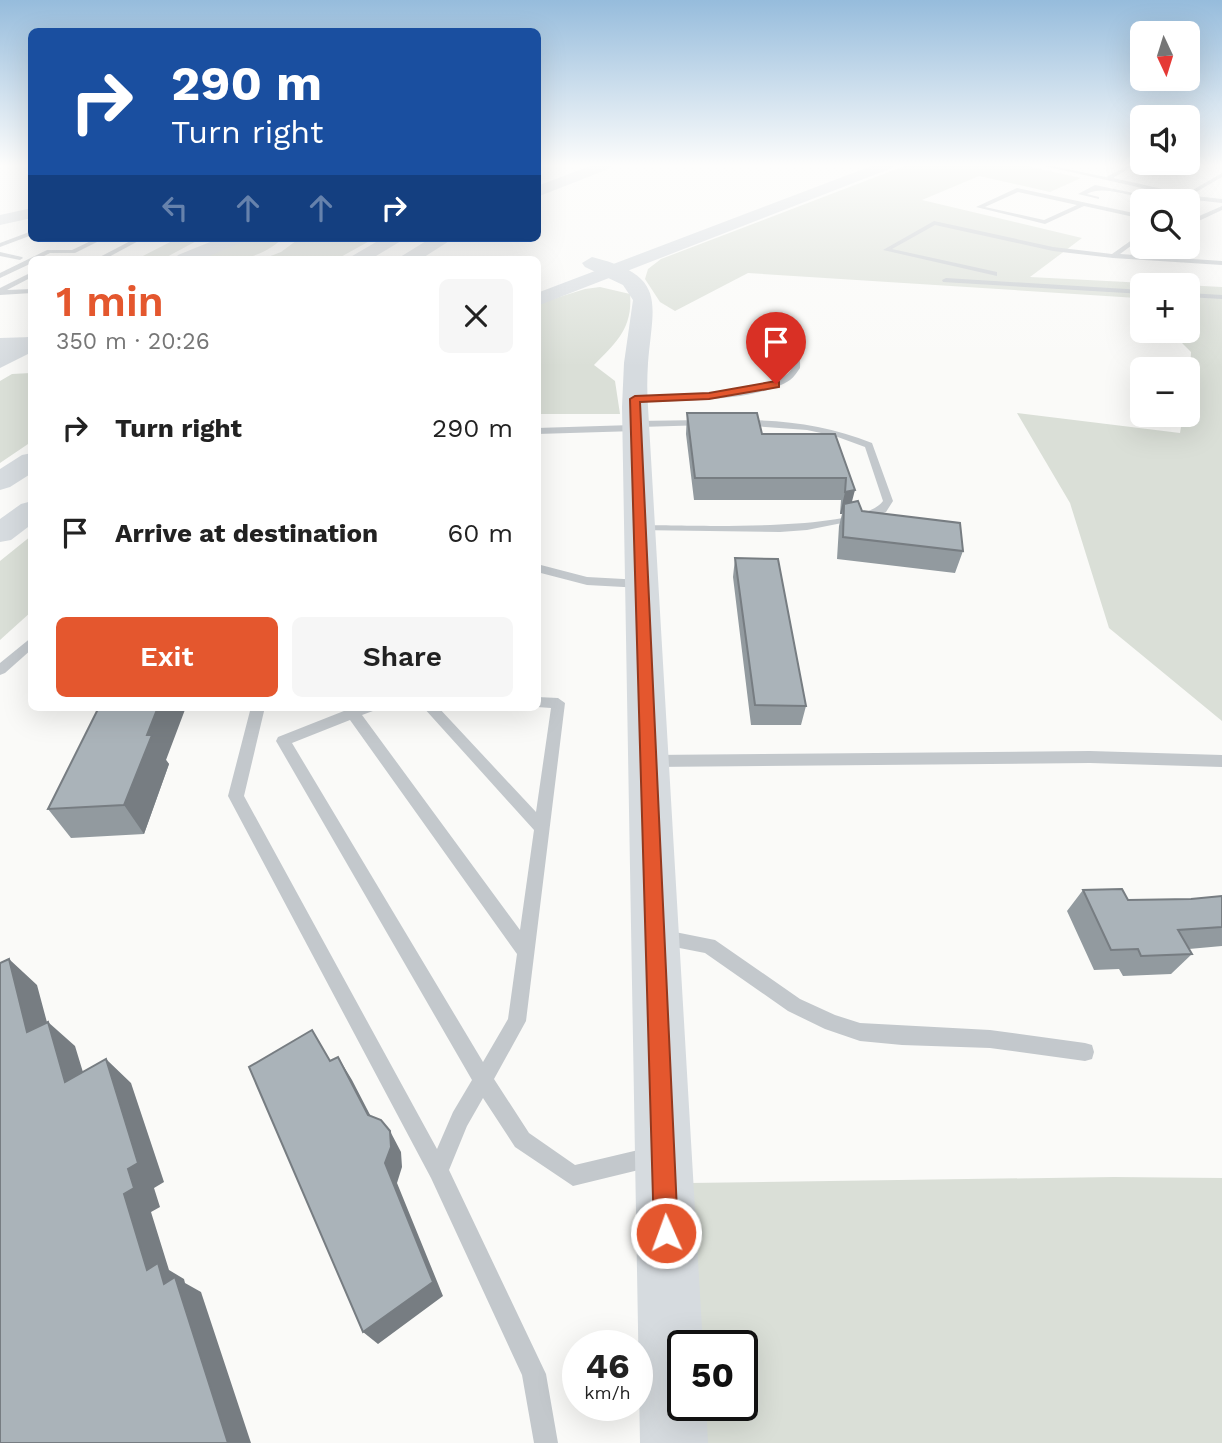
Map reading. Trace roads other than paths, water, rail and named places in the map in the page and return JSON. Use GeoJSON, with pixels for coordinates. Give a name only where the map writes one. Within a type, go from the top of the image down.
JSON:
{"type":"FeatureCollection","features":[{"type":"Feature","properties":{"kind":"main road"},"geometry":{"type":"LineString","coordinates":[[541,281],[673,232]]}},
{"type":"Feature","properties":{"kind":"main road"},"geometry":{"type":"LineString","coordinates":[[541,299],[715,232]]}},
{"type":"Feature","properties":{"kind":"main road"},"geometry":{"type":"LineString","coordinates":[[192,256],[226,242]]}},
{"type":"Feature","properties":{"kind":"main road"},"geometry":{"type":"LineString","coordinates":[[363,256],[389,242]]}},
{"type":"Feature","properties":{"kind":"main road"},"geometry":{"type":"LineString","coordinates":[[412,256],[438,242]]}},
{"type":"Feature","properties":{"kind":"main road"},"geometry":{"type":"LineString","coordinates":[[592,263],[615,272],[634,285],[646,305],[636,364],[635,417],[674,1443]]}},
{"type":"Feature","properties":{"kind":"main road"},"geometry":{"type":"LineString","coordinates":[[0,345],[28,349]]}},
{"type":"Feature","properties":{"kind":"main road"},"geometry":{"type":"LineString","coordinates":[[0,364],[28,350]]}},
{"type":"Feature","properties":{"kind":"main road"},"geometry":{"type":"LineString","coordinates":[[0,481],[28,464]]}},
{"type":"Feature","properties":{"kind":"main road"},"geometry":{"type":"LineString","coordinates":[[0,533],[28,513]]}},
{"type":"Feature","properties":{"kind":"lane"},"geometry":{"type":"LineString","coordinates":[[917,232],[886,250],[994,274]]}},
{"type":"Feature","properties":{"kind":"lane"},"geometry":{"type":"LineString","coordinates":[[977,232],[1053,249],[1222,263]]}},
{"type":"Feature","properties":{"kind":"lane"},"geometry":{"type":"LineString","coordinates":[[0,245],[28,234]]}},
{"type":"Feature","properties":{"kind":"lane"},"geometry":{"type":"LineString","coordinates":[[53,256],[93,242]]}},
{"type":"Feature","properties":{"kind":"lane"},"geometry":{"type":"LineString","coordinates":[[106,256],[133,242]]}},
{"type":"Feature","properties":{"kind":"lane"},"geometry":{"type":"LineString","coordinates":[[1113,256],[1130,244]]}},
{"type":"Feature","properties":{"kind":"lane"},"geometry":{"type":"LineString","coordinates":[[38,256],[49,251],[67,253]]}},
{"type":"Feature","properties":{"kind":"lane"},"geometry":{"type":"LineString","coordinates":[[0,254],[20,258]]}},
{"type":"Feature","properties":{"kind":"lane"},"geometry":{"type":"LineString","coordinates":[[0,276],[28,261]]}},
{"type":"Feature","properties":{"kind":"lane"},"geometry":{"type":"LineString","coordinates":[[0,283],[28,269]]}},
{"type":"Feature","properties":{"kind":"lane"},"geometry":{"type":"LineString","coordinates":[[0,292],[28,276]]}},
{"type":"Feature","properties":{"kind":"lane"},"geometry":{"type":"LineString","coordinates":[[946,280],[1130,291]]}},
{"type":"Feature","properties":{"kind":"lane"},"geometry":{"type":"LineString","coordinates":[[0,292],[28,291]]}},
{"type":"Feature","properties":{"kind":"lane"},"geometry":{"type":"LineString","coordinates":[[1200,296],[1222,297]]}},
{"type":"Feature","properties":{"kind":"lane"},"geometry":{"type":"LineString","coordinates":[[541,430],[635,417],[709,396],[776,384],[789,378],[796,368],[795,353],[785,332]]}},
{"type":"Feature","properties":{"kind":"lane"},"geometry":{"type":"LineString","coordinates":[[635,417],[715,423]]}},
{"type":"Feature","properties":{"kind":"lane"},"geometry":{"type":"LineString","coordinates":[[639,528],[807,527],[868,515],[882,510],[888,501],[869,445],[843,434],[816,428],[764,422],[727,423]]}},
{"type":"Feature","properties":{"kind":"lane"},"geometry":{"type":"LineString","coordinates":[[541,569],[587,581],[642,584]]}},
{"type":"Feature","properties":{"kind":"lane"},"geometry":{"type":"LineString","coordinates":[[0,670],[28,646]]}},
{"type":"Feature","properties":{"kind":"lane"},"geometry":{"type":"LineString","coordinates":[[438,1171],[460,1119],[517,1021],[558,703],[541,702]]}},
{"type":"Feature","properties":{"kind":"lane"},"geometry":{"type":"LineString","coordinates":[[257,711],[236,796],[438,1171],[534,1374],[546,1443]]}},
{"type":"Feature","properties":{"kind":"lane"},"geometry":{"type":"LineString","coordinates":[[358,711],[283,741],[482,1079],[522,1140],[573,1176],[663,1154]]}},
{"type":"Feature","properties":{"kind":"lane"},"geometry":{"type":"LineString","coordinates":[[361,711],[526,952]]}},
{"type":"Feature","properties":{"kind":"lane"},"geometry":{"type":"LineString","coordinates":[[434,711],[542,829]]}},
{"type":"Feature","properties":{"kind":"lane"},"geometry":{"type":"LineString","coordinates":[[648,761],[1090,757],[1222,761]]}},
{"type":"Feature","properties":{"kind":"lane"},"geometry":{"type":"LineString","coordinates":[[655,937],[709,946],[794,1005],[832,1023],[860,1032],[990,1039],[1084,1052]]}}]}
